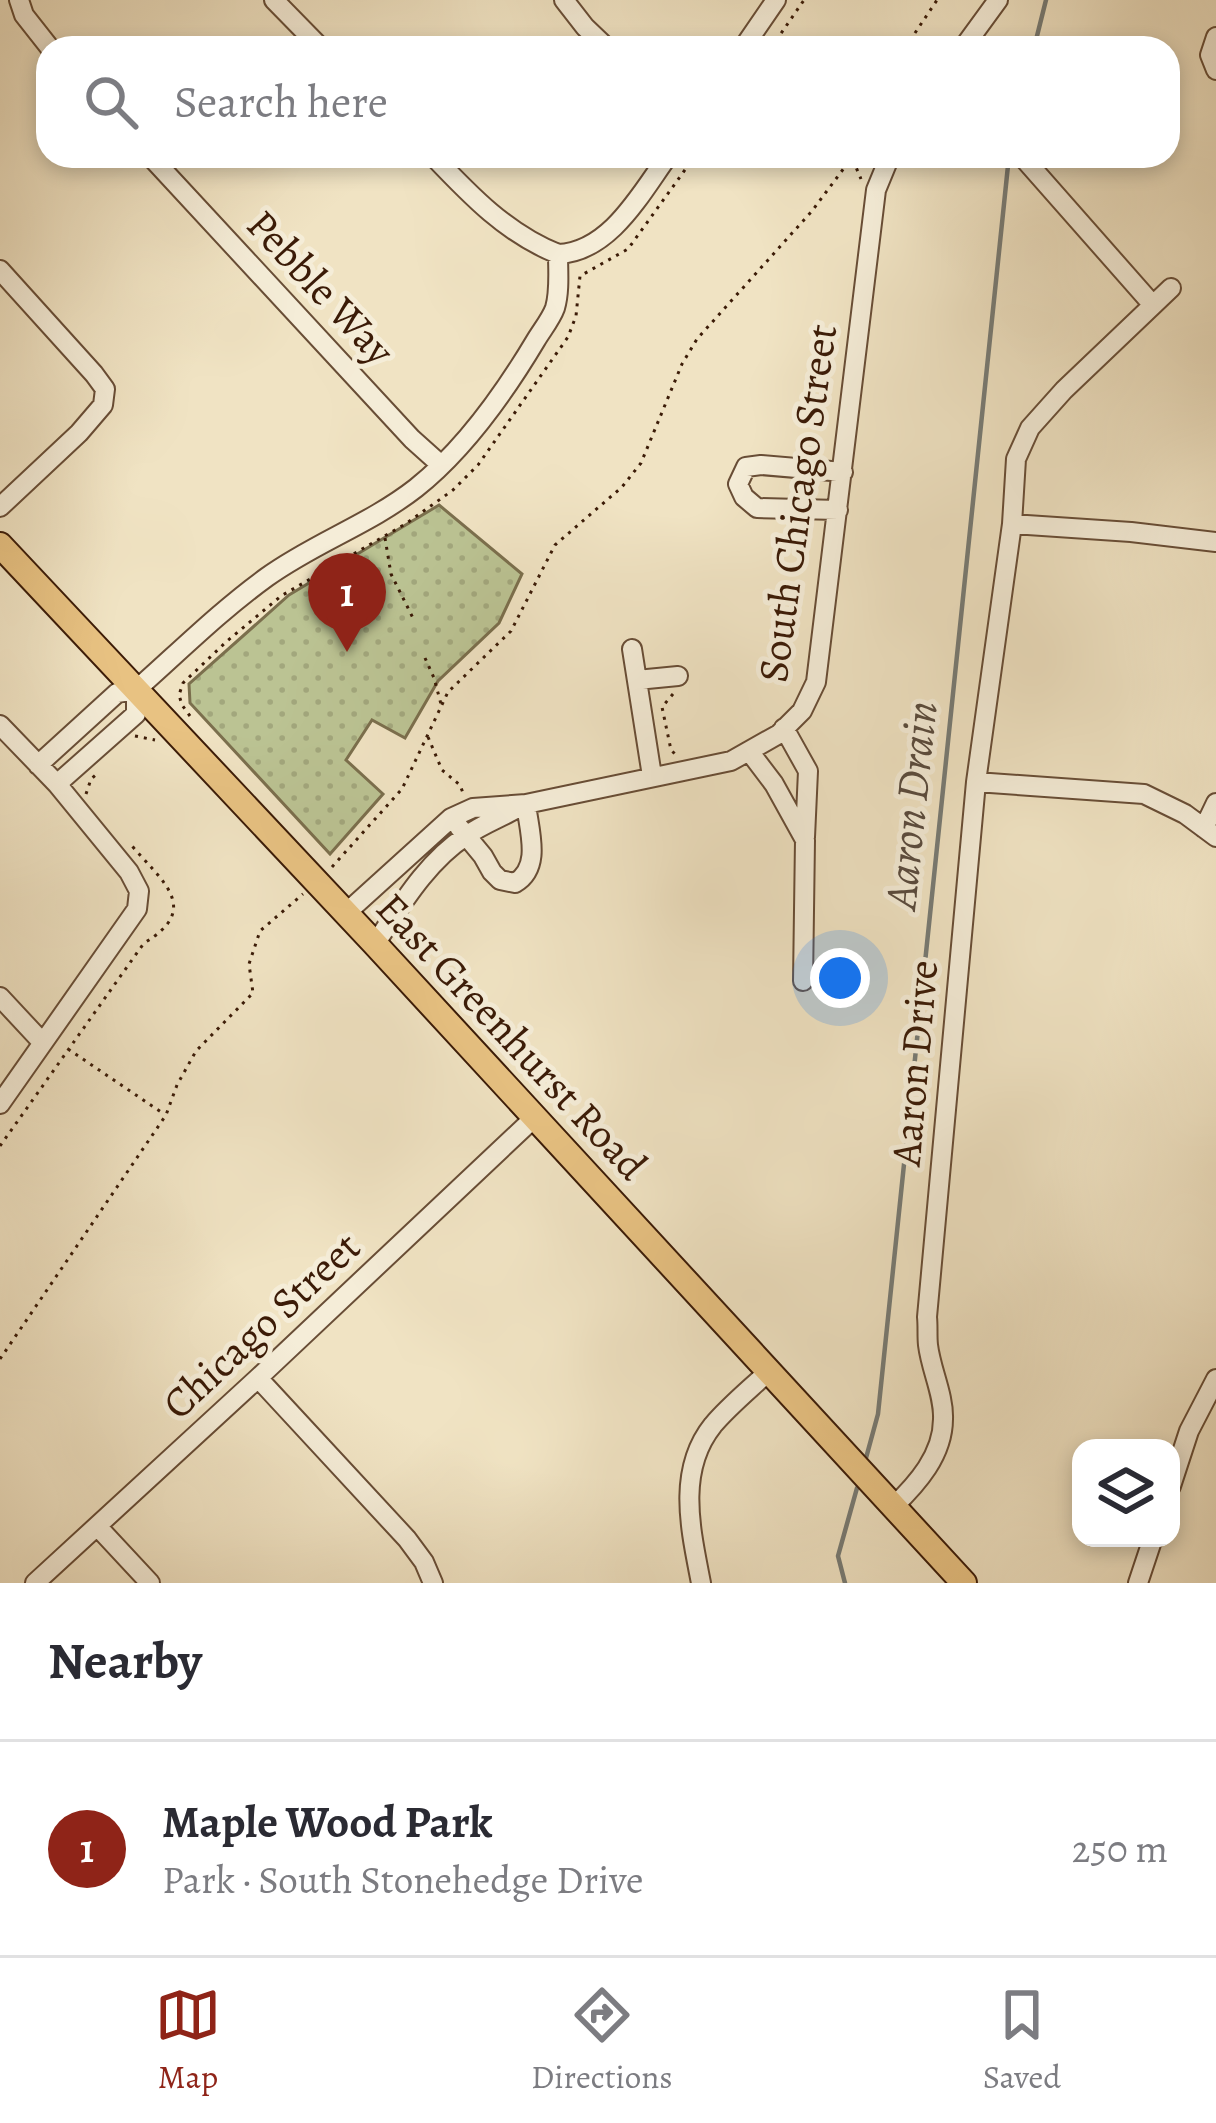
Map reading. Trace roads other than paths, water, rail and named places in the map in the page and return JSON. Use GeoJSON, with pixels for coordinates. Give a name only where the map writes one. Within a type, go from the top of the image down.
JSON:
{"type":"FeatureCollection","features":[{"type":"Feature","properties":{"kind":"main road","name":"East Greenhurst Road"},"geometry":{"type":"LineString","coordinates":[[0,544],[136,690],[328,876],[345,914],[964,1583]]}},
{"type":"Feature","properties":{"kind":"street"},"geometry":{"type":"LineString","coordinates":[[19,0],[41,36]]}},
{"type":"Feature","properties":{"kind":"street"},"geometry":{"type":"LineString","coordinates":[[274,0],[309,36]]}},
{"type":"Feature","properties":{"kind":"street"},"geometry":{"type":"LineString","coordinates":[[564,0],[594,36]]}},
{"type":"Feature","properties":{"kind":"street"},"geometry":{"type":"LineString","coordinates":[[750,36],[776,0]]}},
{"type":"Feature","properties":{"kind":"street"},"geometry":{"type":"LineString","coordinates":[[972,36],[998,0]]}},
{"type":"Feature","properties":{"kind":"street"},"geometry":{"type":"LineString","coordinates":[[1216,38],[1210,55],[1216,70]]}},
{"type":"Feature","properties":{"kind":"street","name":"Pebble Way"},"geometry":{"type":"LineString","coordinates":[[161,168],[441,465]]}},
{"type":"Feature","properties":{"kind":"street"},"geometry":{"type":"LineString","coordinates":[[444,168],[507,226],[532,244],[558,254],[597,241],[621,220],[659,168]]}},
{"type":"Feature","properties":{"kind":"street","name":"South Chicago Street"},"geometry":{"type":"LineString","coordinates":[[345,914],[451,818],[473,808],[526,804],[731,761],[802,711],[816,682],[876,190],[885,168]]}},
{"type":"Feature","properties":{"kind":"street"},"geometry":{"type":"LineString","coordinates":[[1033,168],[1152,304]]}},
{"type":"Feature","properties":{"kind":"street"},"geometry":{"type":"LineString","coordinates":[[38,765],[117,693],[136,690],[271,574],[416,489],[441,465],[492,404],[555,309],[558,254]]}},
{"type":"Feature","properties":{"kind":"street"},"geometry":{"type":"LineString","coordinates":[[0,270],[104,389],[103,405],[80,433],[0,507]]}},
{"type":"Feature","properties":{"kind":"street","name":"Aaron Drive"},"geometry":{"type":"LineString","coordinates":[[893,1507],[930,1463],[941,1439],[944,1416],[928,1345],[927,1317],[976,782],[1012,524],[1016,459],[1030,428],[1064,390],[1171,288]]}},
{"type":"Feature","properties":{"kind":"street"},"geometry":{"type":"LineString","coordinates":[[838,510],[757,508],[738,484],[746,467],[761,465],[843,472]]}},
{"type":"Feature","properties":{"kind":"street"},"geometry":{"type":"LineString","coordinates":[[1012,524],[1216,542]]}},
{"type":"Feature","properties":{"kind":"street"},"geometry":{"type":"LineString","coordinates":[[632,649],[652,776]]}},
{"type":"Feature","properties":{"kind":"street"},"geometry":{"type":"LineString","coordinates":[[637,680],[682,684]]}},
{"type":"Feature","properties":{"kind":"street"},"geometry":{"type":"LineString","coordinates":[[57,784],[136,713],[136,690]]}},
{"type":"Feature","properties":{"kind":"street"},"geometry":{"type":"LineString","coordinates":[[0,725],[57,784],[129,872],[139,891],[137,909],[0,1104]]}},
{"type":"Feature","properties":{"kind":"street"},"geometry":{"type":"LineString","coordinates":[[784,728],[808,771],[803,981]]}},
{"type":"Feature","properties":{"kind":"street"},"geometry":{"type":"LineString","coordinates":[[749,751],[775,784],[805,840]]}},
{"type":"Feature","properties":{"kind":"street"},"geometry":{"type":"LineString","coordinates":[[976,782],[1144,794],[1186,814],[1210,832],[1216,803]]}},
{"type":"Feature","properties":{"kind":"street"},"geometry":{"type":"LineString","coordinates":[[451,818],[492,872],[514,883],[532,865],[526,804]]}},
{"type":"Feature","properties":{"kind":"street","name":"South Chicago Street"},"geometry":{"type":"LineString","coordinates":[[375,944],[444,854],[466,836],[526,804]]}},
{"type":"Feature","properties":{"kind":"street"},"geometry":{"type":"LineString","coordinates":[[0,997],[42,1042]]}},
{"type":"Feature","properties":{"kind":"street","name":"Chicago Street"},"geometry":{"type":"LineString","coordinates":[[35,1583],[534,1118]]}},
{"type":"Feature","properties":{"kind":"street"},"geometry":{"type":"LineString","coordinates":[[701,1583],[690,1522],[692,1469],[714,1424],[768,1372]]}},
{"type":"Feature","properties":{"kind":"street"},"geometry":{"type":"LineString","coordinates":[[258,1378],[407,1539],[434,1583]]}},
{"type":"Feature","properties":{"kind":"street"},"geometry":{"type":"LineString","coordinates":[[1180,1460],[1216,1379]]}},
{"type":"Feature","properties":{"kind":"street"},"geometry":{"type":"LineString","coordinates":[[97,1526],[150,1583]]}},
{"type":"Feature","properties":{"kind":"street"},"geometry":{"type":"LineString","coordinates":[[1138,1583],[1151,1547]]}},
{"type":"Feature","properties":{"kind":"waterway","name":"Aaron Drain"},"geometry":{"type":"LineString","coordinates":[[1037,36],[1046,0]]}},
{"type":"Feature","properties":{"kind":"waterway","name":"Aaron Drain"},"geometry":{"type":"LineString","coordinates":[[866,1458],[878,1414],[1008,168]]}},
{"type":"Feature","properties":{"kind":"waterway","name":"Aaron Drain"},"geometry":{"type":"LineString","coordinates":[[845,1583],[838,1556],[857,1488]]}},
{"type":"Feature","properties":{"kind":"place","name":"Maple Wood Park"},"geometry":{"type":"Point","coordinates":[347,652]}}]}
